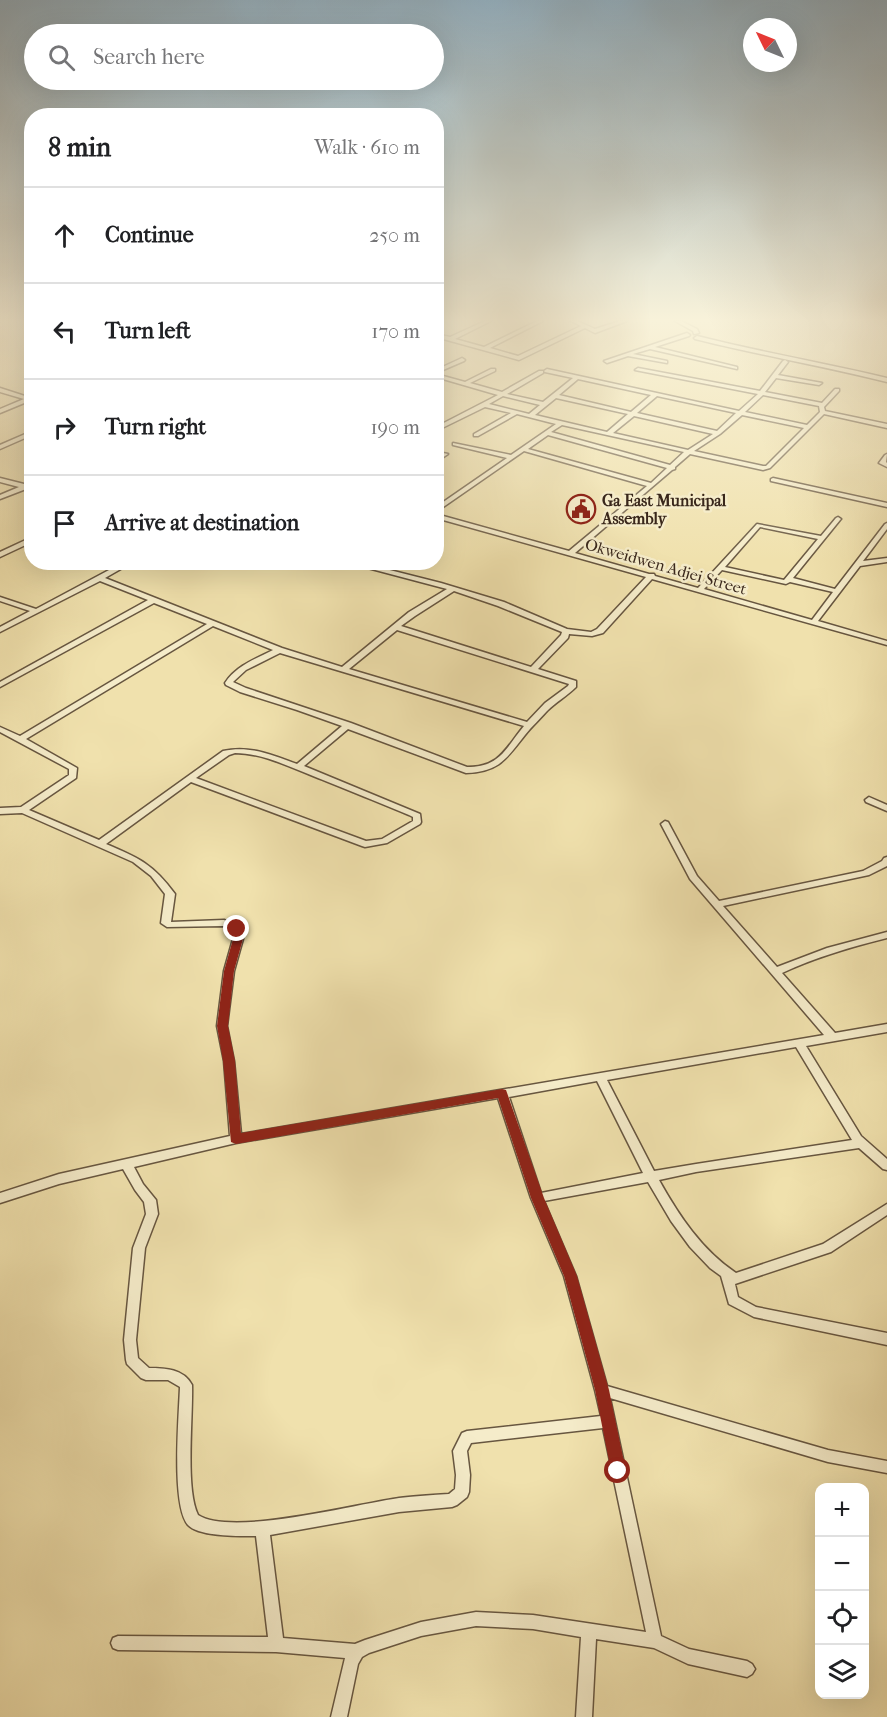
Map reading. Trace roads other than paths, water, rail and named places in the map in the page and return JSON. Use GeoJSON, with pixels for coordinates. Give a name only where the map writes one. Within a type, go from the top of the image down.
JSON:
{"type":"FeatureCollection","features":[{"type":"Feature","properties":{"kind":"street"},"geometry":{"type":"LineString","coordinates":[[0,411],[24,401]]}},
{"type":"Feature","properties":{"kind":"street"},"geometry":{"type":"LineString","coordinates":[[444,425],[490,401]]}},
{"type":"Feature","properties":{"kind":"street"},"geometry":{"type":"LineString","coordinates":[[532,401],[544,404]]}},
{"type":"Feature","properties":{"kind":"street"},"geometry":{"type":"LineString","coordinates":[[530,416],[548,401]]}},
{"type":"Feature","properties":{"kind":"street"},"geometry":{"type":"LineString","coordinates":[[577,401],[718,433]]}},
{"type":"Feature","properties":{"kind":"street"},"geometry":{"type":"LineString","coordinates":[[608,434],[648,401]]}},
{"type":"Feature","properties":{"kind":"street"},"geometry":{"type":"LineString","coordinates":[[688,401],[807,427]]}},
{"type":"Feature","properties":{"kind":"street"},"geometry":{"type":"LineString","coordinates":[[571,553],[673,468],[687,453],[718,433],[753,401]]}},
{"type":"Feature","properties":{"kind":"street"},"geometry":{"type":"LineString","coordinates":[[790,401],[887,426]]}},
{"type":"Feature","properties":{"kind":"street"},"geometry":{"type":"LineString","coordinates":[[484,405],[687,453],[765,468],[807,427],[828,401]]}},
{"type":"Feature","properties":{"kind":"street"},"geometry":{"type":"LineString","coordinates":[[476,435],[515,413]]}},
{"type":"Feature","properties":{"kind":"street"},"geometry":{"type":"LineString","coordinates":[[444,504],[561,423]]}},
{"type":"Feature","properties":{"kind":"street"},"geometry":{"type":"LineString","coordinates":[[547,433],[673,468]]}},
{"type":"Feature","properties":{"kind":"street"},"geometry":{"type":"LineString","coordinates":[[0,447],[24,436]]}},
{"type":"Feature","properties":{"kind":"street"},"geometry":{"type":"LineString","coordinates":[[455,444],[511,457]]}},
{"type":"Feature","properties":{"kind":"street"},"geometry":{"type":"LineString","coordinates":[[523,449],[652,485]]}},
{"type":"Feature","properties":{"kind":"street"},"geometry":{"type":"LineString","coordinates":[[887,456],[882,463],[887,465]]}},
{"type":"Feature","properties":{"kind":"street"},"geometry":{"type":"LineString","coordinates":[[0,480],[24,487]]}},
{"type":"Feature","properties":{"kind":"street"},"geometry":{"type":"LineString","coordinates":[[773,480],[887,505]]}},
{"type":"Feature","properties":{"kind":"street"},"geometry":{"type":"LineString","coordinates":[[0,497],[24,489]]}},
{"type":"Feature","properties":{"kind":"street","name":"Okweidwen Adjei Street"},"geometry":{"type":"LineString","coordinates":[[444,518],[652,575],[887,644]]}},
{"type":"Feature","properties":{"kind":"street"},"geometry":{"type":"LineString","coordinates":[[722,568],[782,582],[788,579],[838,519]]}},
{"type":"Feature","properties":{"kind":"street"},"geometry":{"type":"LineString","coordinates":[[700,590],[759,525],[821,538]]}},
{"type":"Feature","properties":{"kind":"street"},"geometry":{"type":"LineString","coordinates":[[813,623],[887,525]]}},
{"type":"Feature","properties":{"kind":"street"},"geometry":{"type":"LineString","coordinates":[[858,564],[885,560],[875,541]]}},
{"type":"Feature","properties":{"kind":"street"},"geometry":{"type":"LineString","coordinates":[[0,555],[24,543]]}},
{"type":"Feature","properties":{"kind":"street"},"geometry":{"type":"LineString","coordinates":[[0,630],[114,570]]}},
{"type":"Feature","properties":{"kind":"street"},"geometry":{"type":"LineString","coordinates":[[381,570],[439,584],[501,604],[566,631],[592,634],[600,631],[652,575]]}},
{"type":"Feature","properties":{"kind":"street"},"geometry":{"type":"LineString","coordinates":[[99,578],[279,650],[529,725]]}},
{"type":"Feature","properties":{"kind":"street"},"geometry":{"type":"LineString","coordinates":[[788,579],[837,591]]}},
{"type":"Feature","properties":{"kind":"street"},"geometry":{"type":"LineString","coordinates":[[343,670],[425,604],[453,590]]}},
{"type":"Feature","properties":{"kind":"street"},"geometry":{"type":"LineString","coordinates":[[0,599],[36,611]]}},
{"type":"Feature","properties":{"kind":"street"},"geometry":{"type":"LineString","coordinates":[[0,685],[152,601]]}},
{"type":"Feature","properties":{"kind":"street"},"geometry":{"type":"LineString","coordinates":[[19,740],[211,624]]}},
{"type":"Feature","properties":{"kind":"street"},"geometry":{"type":"LineString","coordinates":[[279,650],[243,670],[231,678],[229,683],[466,770],[478,771],[495,766],[509,753],[529,725],[548,705],[573,684],[396,627]]}},
{"type":"Feature","properties":{"kind":"street"},"geometry":{"type":"LineString","coordinates":[[533,670],[565,636],[566,631]]}},
{"type":"Feature","properties":{"kind":"street"},"geometry":{"type":"LineString","coordinates":[[298,767],[348,725]]}},
{"type":"Feature","properties":{"kind":"street"},"geometry":{"type":"LineString","coordinates":[[0,729],[73,768],[73,776],[23,810]]}},
{"type":"Feature","properties":{"kind":"street"},"geometry":{"type":"LineString","coordinates":[[100,844],[213,761],[234,750],[252,752],[298,767],[412,813],[417,816],[417,822],[384,842],[365,844],[190,778]]}},
{"type":"Feature","properties":{"kind":"street"},"geometry":{"type":"LineString","coordinates":[[869,800],[887,808]]}},
{"type":"Feature","properties":{"kind":"street"},"geometry":{"type":"LineString","coordinates":[[0,811],[23,810],[136,860],[154,874],[170,894],[166,923],[170,925],[225,923],[232,924],[237,929],[238,939],[229,971],[222,1026],[229,1061],[236,1139]]}},
{"type":"Feature","properties":{"kind":"street"},"geometry":{"type":"LineString","coordinates":[[664,824],[693,877],[832,1037]]}},
{"type":"Feature","properties":{"kind":"street"},"geometry":{"type":"LineString","coordinates":[[717,904],[866,873],[886,863],[887,860]]}},
{"type":"Feature","properties":{"kind":"street"},"geometry":{"type":"LineString","coordinates":[[776,972],[831,950],[887,935]]}},
{"type":"Feature","properties":{"kind":"street"},"geometry":{"type":"LineString","coordinates":[[0,1198],[59,1179],[236,1139],[887,1028]]}},
{"type":"Feature","properties":{"kind":"street"},"geometry":{"type":"LineString","coordinates":[[799,1043],[861,1143],[887,1166]]}},
{"type":"Feature","properties":{"kind":"street"},"geometry":{"type":"LineString","coordinates":[[600,1077],[653,1177],[693,1239],[710,1261],[735,1279],[827,1248],[887,1209]]}},
{"type":"Feature","properties":{"kind":"street"},"geometry":{"type":"LineString","coordinates":[[502,1093],[537,1198],[570,1276],[602,1390],[654,1641]]}},
{"type":"Feature","properties":{"kind":"street"},"geometry":{"type":"LineString","coordinates":[[537,1198],[861,1143]]}},
{"type":"Feature","properties":{"kind":"street"},"geometry":{"type":"LineString","coordinates":[[126,1163],[139,1187],[150,1200],[152,1214],[139,1248],[130,1340],[132,1360],[146,1374],[171,1374],[179,1377],[186,1386],[185,1486],[189,1514],[193,1520],[205,1526],[262,1529],[399,1505],[452,1500],[462,1492],[463,1475],[460,1451],[467,1437],[608,1421]]}},
{"type":"Feature","properties":{"kind":"street"},"geometry":{"type":"LineString","coordinates":[[727,1275],[734,1300],[754,1312],[887,1339]]}},
{"type":"Feature","properties":{"kind":"street"},"geometry":{"type":"LineString","coordinates":[[602,1390],[828,1456],[887,1467]]}},
{"type":"Feature","properties":{"kind":"street"},"geometry":{"type":"LineString","coordinates":[[262,1529],[276,1645]]}},
{"type":"Feature","properties":{"kind":"street"},"geometry":{"type":"LineString","coordinates":[[339,1717],[351,1660],[357,1652],[365,1647],[421,1629],[476,1619],[533,1622],[654,1641],[688,1656],[747,1669]]}},
{"type":"Feature","properties":{"kind":"street"},"geometry":{"type":"LineString","coordinates":[[584,1717],[589,1632]]}},
{"type":"Feature","properties":{"kind":"street"},"geometry":{"type":"LineString","coordinates":[[118,1643],[276,1645],[357,1652]]}},
{"type":"Feature","properties":{"kind":"place","name":"Ga East Municipal Assembly"},"geometry":{"type":"Point","coordinates":[581,509]}}]}
